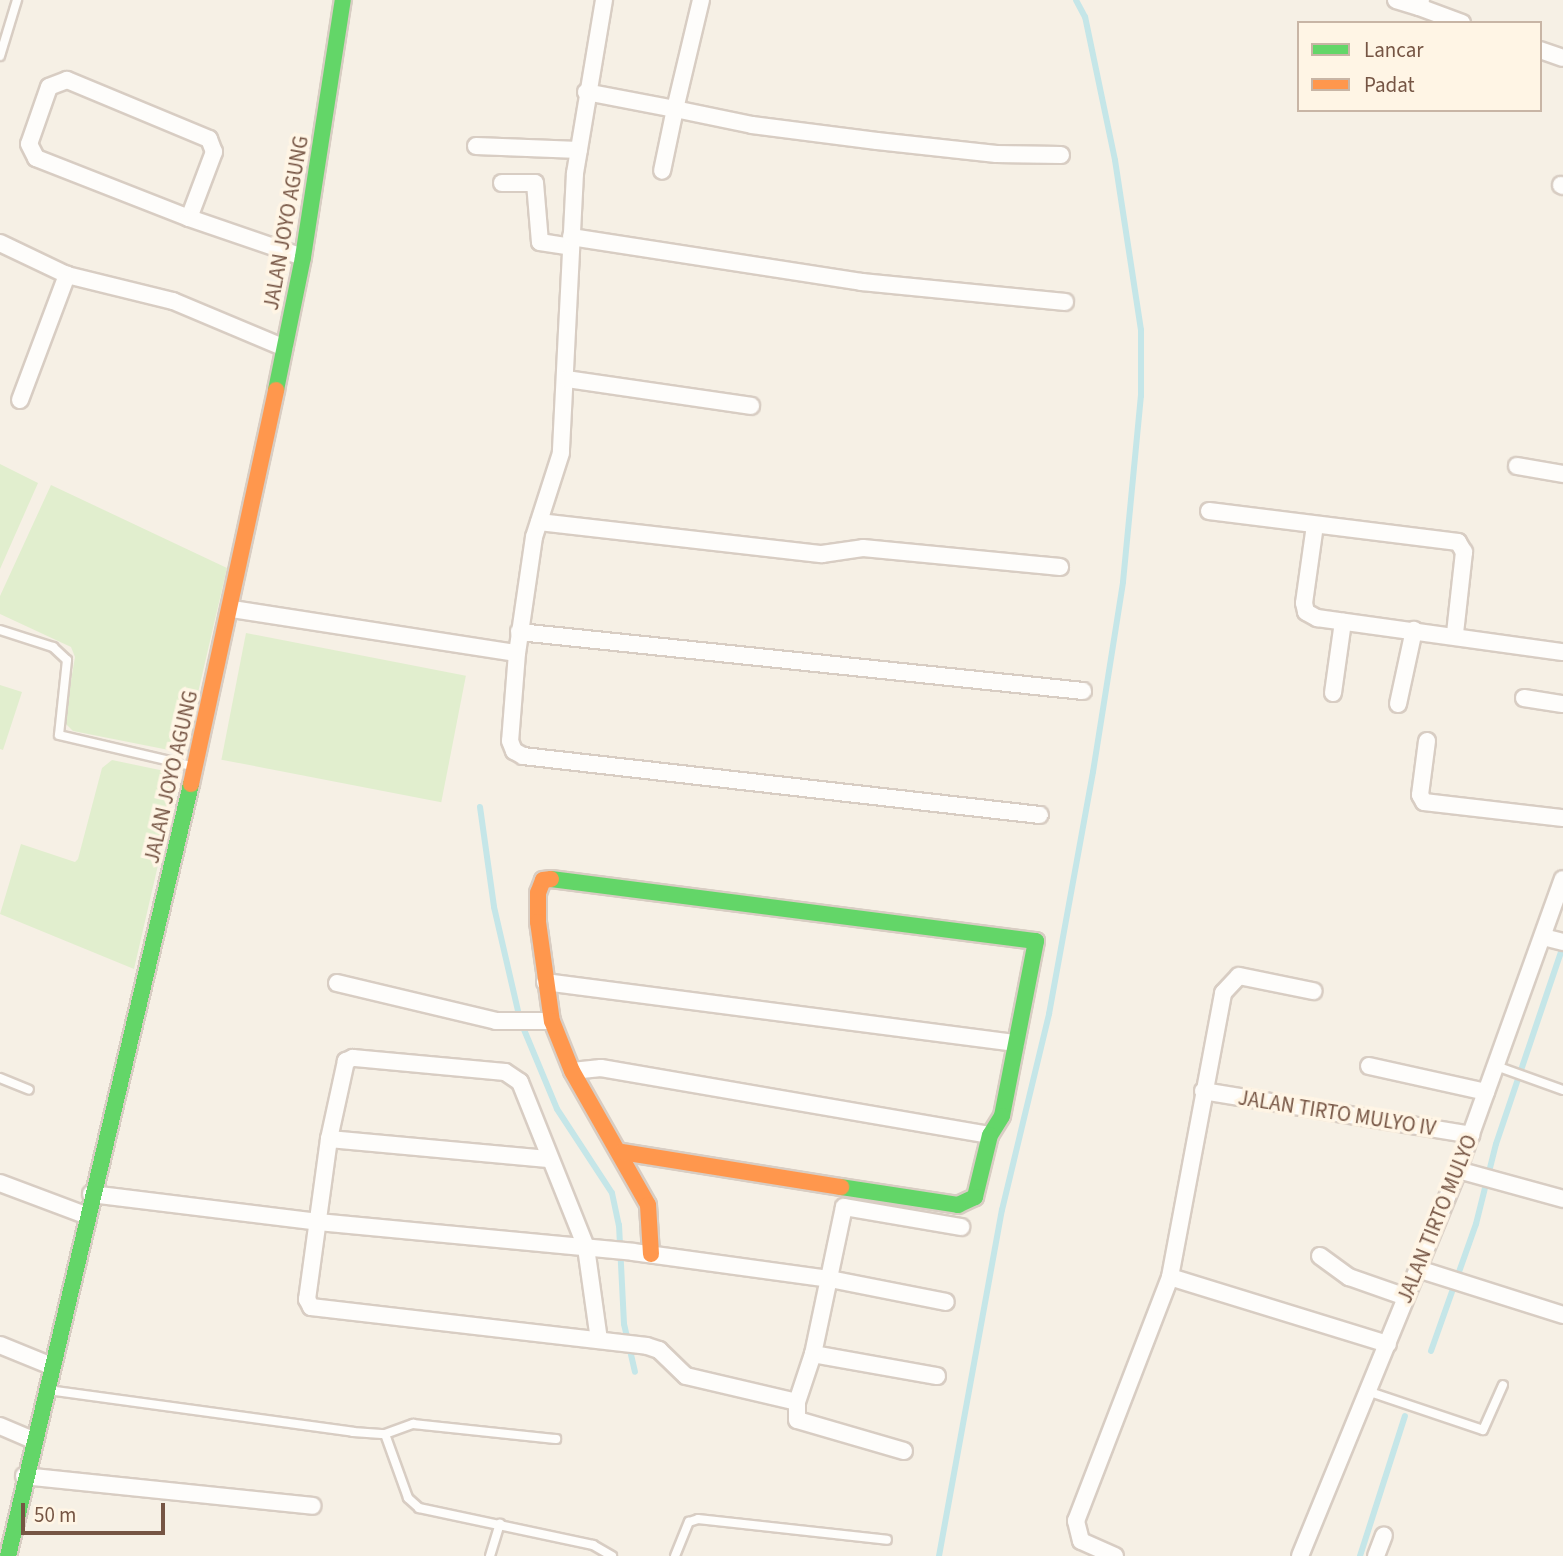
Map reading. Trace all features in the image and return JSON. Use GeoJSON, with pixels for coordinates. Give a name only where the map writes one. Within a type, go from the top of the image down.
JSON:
{"type":"FeatureCollection","features":[{"type":"Feature","properties":{"kind":"main road","name":"JALAN JOYO AGUNG"},"geometry":{"type":"LineString","coordinates":[[8,1556],[49,1365],[232,609],[303,257],[343,0]]}},
{"type":"Feature","properties":{"kind":"main road"},"geometry":{"type":"LineString","coordinates":[[622,1152],[958,1205],[975,1197],[990,1135],[1002,1116],[1037,944],[1006,936],[554,878],[543,880],[538,893],[545,982],[552,1021],[572,1071],[622,1152],[652,1217],[651,1254]]}},
{"type":"Feature","properties":{"kind":"street"},"geometry":{"type":"LineString","coordinates":[[604,0],[586,92],[570,242],[567,379],[561,453],[539,522],[519,632],[510,741],[523,756],[1040,815]]}},
{"type":"Feature","properties":{"kind":"street"},"geometry":{"type":"LineString","coordinates":[[663,171],[701,0]]}},
{"type":"Feature","properties":{"kind":"street"},"geometry":{"type":"LineString","coordinates":[[1396,0],[1420,4],[1458,21]]}},
{"type":"Feature","properties":{"kind":"street"},"geometry":{"type":"LineString","coordinates":[[1542,51],[1563,58]]}},
{"type":"Feature","properties":{"kind":"street"},"geometry":{"type":"LineString","coordinates":[[189,218],[214,152],[209,139],[67,80],[49,87],[29,144],[36,158],[189,218],[303,257]]}},
{"type":"Feature","properties":{"kind":"street"},"geometry":{"type":"LineString","coordinates":[[586,92],[752,125],[996,154],[1061,155]]}},
{"type":"Feature","properties":{"kind":"street"},"geometry":{"type":"LineString","coordinates":[[476,146],[579,150]]}},
{"type":"Feature","properties":{"kind":"street"},"geometry":{"type":"LineString","coordinates":[[502,183],[535,183],[540,242],[570,242],[862,282],[1065,302]]}},
{"type":"Feature","properties":{"kind":"street"},"geometry":{"type":"LineString","coordinates":[[0,243],[67,275],[173,301],[285,348]]}},
{"type":"Feature","properties":{"kind":"street"},"geometry":{"type":"LineString","coordinates":[[20,400],[67,275]]}},
{"type":"Feature","properties":{"kind":"street"},"geometry":{"type":"LineString","coordinates":[[567,379],[751,406]]}},
{"type":"Feature","properties":{"kind":"street"},"geometry":{"type":"LineString","coordinates":[[1517,466],[1563,474]]}},
{"type":"Feature","properties":{"kind":"street"},"geometry":{"type":"LineString","coordinates":[[1209,511],[1458,542],[1464,552],[1455,634]]}},
{"type":"Feature","properties":{"kind":"street"},"geometry":{"type":"LineString","coordinates":[[539,522],[822,554],[863,548],[1060,567]]}},
{"type":"Feature","properties":{"kind":"street"},"geometry":{"type":"LineString","coordinates":[[1315,525],[1306,612],[1343,622],[1455,634],[1563,652]]}},
{"type":"Feature","properties":{"kind":"street"},"geometry":{"type":"LineString","coordinates":[[232,609],[517,653]]}},
{"type":"Feature","properties":{"kind":"street"},"geometry":{"type":"LineString","coordinates":[[1333,693],[1343,622]]}},
{"type":"Feature","properties":{"kind":"street"},"geometry":{"type":"LineString","coordinates":[[1398,704],[1414,630]]}},
{"type":"Feature","properties":{"kind":"street"},"geometry":{"type":"LineString","coordinates":[[519,632],[1083,691]]}},
{"type":"Feature","properties":{"kind":"street"},"geometry":{"type":"LineString","coordinates":[[1524,698],[1563,704]]}},
{"type":"Feature","properties":{"kind":"street"},"geometry":{"type":"LineString","coordinates":[[1427,741],[1420,795],[1424,802],[1563,818]]}},
{"type":"Feature","properties":{"kind":"street","name":"JALAN TIRTO MULYO"},"geometry":{"type":"LineString","coordinates":[[1300,1556],[1458,1170],[1486,1092],[1503,1068],[1555,940],[1563,879]]}},
{"type":"Feature","properties":{"kind":"street"},"geometry":{"type":"LineString","coordinates":[[1115,1556],[1081,1541],[1076,1521],[1170,1277],[1223,993],[1229,981],[1239,976],[1313,991]]}},
{"type":"Feature","properties":{"kind":"street"},"geometry":{"type":"LineString","coordinates":[[545,982],[1016,1043]]}},
{"type":"Feature","properties":{"kind":"street"},"geometry":{"type":"LineString","coordinates":[[337,983],[496,1021],[533,1025],[552,1021]]}},
{"type":"Feature","properties":{"kind":"street"},"geometry":{"type":"LineString","coordinates":[[599,1340],[586,1247],[548,1159],[520,1082],[505,1072],[353,1058],[341,1072],[329,1139],[307,1299],[312,1307],[647,1346],[659,1350],[686,1376],[797,1402]]}},
{"type":"Feature","properties":{"kind":"street"},"geometry":{"type":"LineString","coordinates":[[1369,1066],[1486,1092]]}},
{"type":"Feature","properties":{"kind":"street"},"geometry":{"type":"LineString","coordinates":[[572,1071],[601,1068],[990,1135]]}},
{"type":"Feature","properties":{"kind":"street","name":"JALAN TIRTO MULYO IV"},"geometry":{"type":"LineString","coordinates":[[1203,1091],[1471,1135]]}},
{"type":"Feature","properties":{"kind":"street"},"geometry":{"type":"LineString","coordinates":[[329,1139],[548,1159]]}},
{"type":"Feature","properties":{"kind":"street"},"geometry":{"type":"LineString","coordinates":[[1458,1170],[1499,1179],[1563,1199]]}},
{"type":"Feature","properties":{"kind":"street"},"geometry":{"type":"LineString","coordinates":[[0,1183],[85,1215]]}},
{"type":"Feature","properties":{"kind":"street"},"geometry":{"type":"LineString","coordinates":[[91,1194],[318,1222],[651,1254],[827,1279],[946,1302]]}},
{"type":"Feature","properties":{"kind":"street"},"geometry":{"type":"LineString","coordinates":[[904,1451],[802,1424],[797,1402],[813,1354],[844,1207],[961,1227]]}},
{"type":"Feature","properties":{"kind":"street"},"geometry":{"type":"LineString","coordinates":[[1320,1256],[1349,1278],[1406,1297]]}},
{"type":"Feature","properties":{"kind":"street"},"geometry":{"type":"LineString","coordinates":[[1418,1269],[1563,1314]]}},
{"type":"Feature","properties":{"kind":"street"},"geometry":{"type":"LineString","coordinates":[[1170,1277],[1388,1343]]}},
{"type":"Feature","properties":{"kind":"street"},"geometry":{"type":"LineString","coordinates":[[0,1345],[49,1365]]}},
{"type":"Feature","properties":{"kind":"street"},"geometry":{"type":"LineString","coordinates":[[813,1354],[937,1376]]}},
{"type":"Feature","properties":{"kind":"street"},"geometry":{"type":"LineString","coordinates":[[0,1426],[33,1440]]}},
{"type":"Feature","properties":{"kind":"street"},"geometry":{"type":"LineString","coordinates":[[24,1476],[312,1506]]}},
{"type":"Feature","properties":{"kind":"street"},"geometry":{"type":"LineString","coordinates":[[1376,1556],[1384,1535]]}},
{"type":"Feature","properties":{"kind":"lane"},"geometry":{"type":"LineString","coordinates":[[0,56],[18,0]]}},
{"type":"Feature","properties":{"kind":"lane"},"geometry":{"type":"LineString","coordinates":[[0,631],[53,647],[67,660],[59,735],[196,766]]}},
{"type":"Feature","properties":{"kind":"lane"},"geometry":{"type":"LineString","coordinates":[[1503,1068],[1563,1090]]}},
{"type":"Feature","properties":{"kind":"lane"},"geometry":{"type":"LineString","coordinates":[[0,1078],[29,1090]]}},
{"type":"Feature","properties":{"kind":"lane"},"geometry":{"type":"LineString","coordinates":[[1367,1391],[1483,1430],[1503,1385]]}},
{"type":"Feature","properties":{"kind":"lane"},"geometry":{"type":"LineString","coordinates":[[45,1390],[385,1434],[413,1424],[556,1439]]}},
{"type":"Feature","properties":{"kind":"lane"},"geometry":{"type":"LineString","coordinates":[[385,1434],[408,1498],[419,1508],[593,1545],[612,1556]]}},
{"type":"Feature","properties":{"kind":"lane"},"geometry":{"type":"LineString","coordinates":[[675,1556],[690,1522],[698,1520],[887,1540]]}},
{"type":"Feature","properties":{"kind":"lane"},"geometry":{"type":"LineString","coordinates":[[491,1556],[500,1524]]}},
{"type":"Feature","properties":{"kind":"green space"},"geometry":{"type":"Polygon","coordinates":[[[0,464],[38,483],[0,569],[0,464]]]}},
{"type":"Feature","properties":{"kind":"green space"},"geometry":{"type":"Polygon","coordinates":[[[51,485],[227,568],[184,753],[73,731],[64,722],[75,657],[71,647],[0,614],[0,596],[51,485]]]}},
{"type":"Feature","properties":{"kind":"green space"},"geometry":{"type":"Polygon","coordinates":[[[246,633],[466,676],[441,802],[221,760],[246,633]]]}},
{"type":"Feature","properties":{"kind":"green space"},"geometry":{"type":"Polygon","coordinates":[[[0,685],[22,692],[3,750],[0,749],[0,685]]]}},
{"type":"Feature","properties":{"kind":"green space"},"geometry":{"type":"Polygon","coordinates":[[[112,760],[179,774],[134,969],[0,914],[21,844],[75,862],[78,859],[102,768],[112,760]]]}},
{"type":"Feature","properties":{"kind":"waterway"},"geometry":{"type":"LineString","coordinates":[[939,1556],[1002,1210],[1049,1014],[1093,772],[1123,582],[1141,396],[1141,330],[1115,160],[1085,17],[1076,0]]}},
{"type":"Feature","properties":{"kind":"waterway"},"geometry":{"type":"LineString","coordinates":[[480,807],[494,907],[520,1020],[557,1109],[612,1193],[619,1225],[624,1324],[635,1372]]}},
{"type":"Feature","properties":{"kind":"waterway"},"geometry":{"type":"LineString","coordinates":[[1431,1351],[1476,1224],[1496,1144],[1563,946]]}},
{"type":"Feature","properties":{"kind":"waterway"},"geometry":{"type":"LineString","coordinates":[[1360,1556],[1405,1416]]}},
{"type":"Feature","properties":{"kind":"traffic: fast"},"geometry":{"type":"LineString","coordinates":[[276,390],[303,257],[343,0]]}},
{"type":"Feature","properties":{"kind":"traffic: fast"},"geometry":{"type":"LineString","coordinates":[[8,1556],[191,784]]}},
{"type":"Feature","properties":{"kind":"traffic: fast"},"geometry":{"type":"LineString","coordinates":[[551,879],[1036,941],[1002,1116],[990,1135],[975,1197],[958,1205],[841,1187]]}},
{"type":"Feature","properties":{"kind":"traffic: slow"},"geometry":{"type":"LineString","coordinates":[[191,784],[276,390]]}},
{"type":"Feature","properties":{"kind":"traffic: slow"},"geometry":{"type":"LineString","coordinates":[[551,879],[543,880],[538,893],[538,922],[552,1021],[572,1071],[648,1205],[651,1254]]}},
{"type":"Feature","properties":{"kind":"traffic: slow"},"geometry":{"type":"LineString","coordinates":[[622,1152],[841,1187]]}}]}
